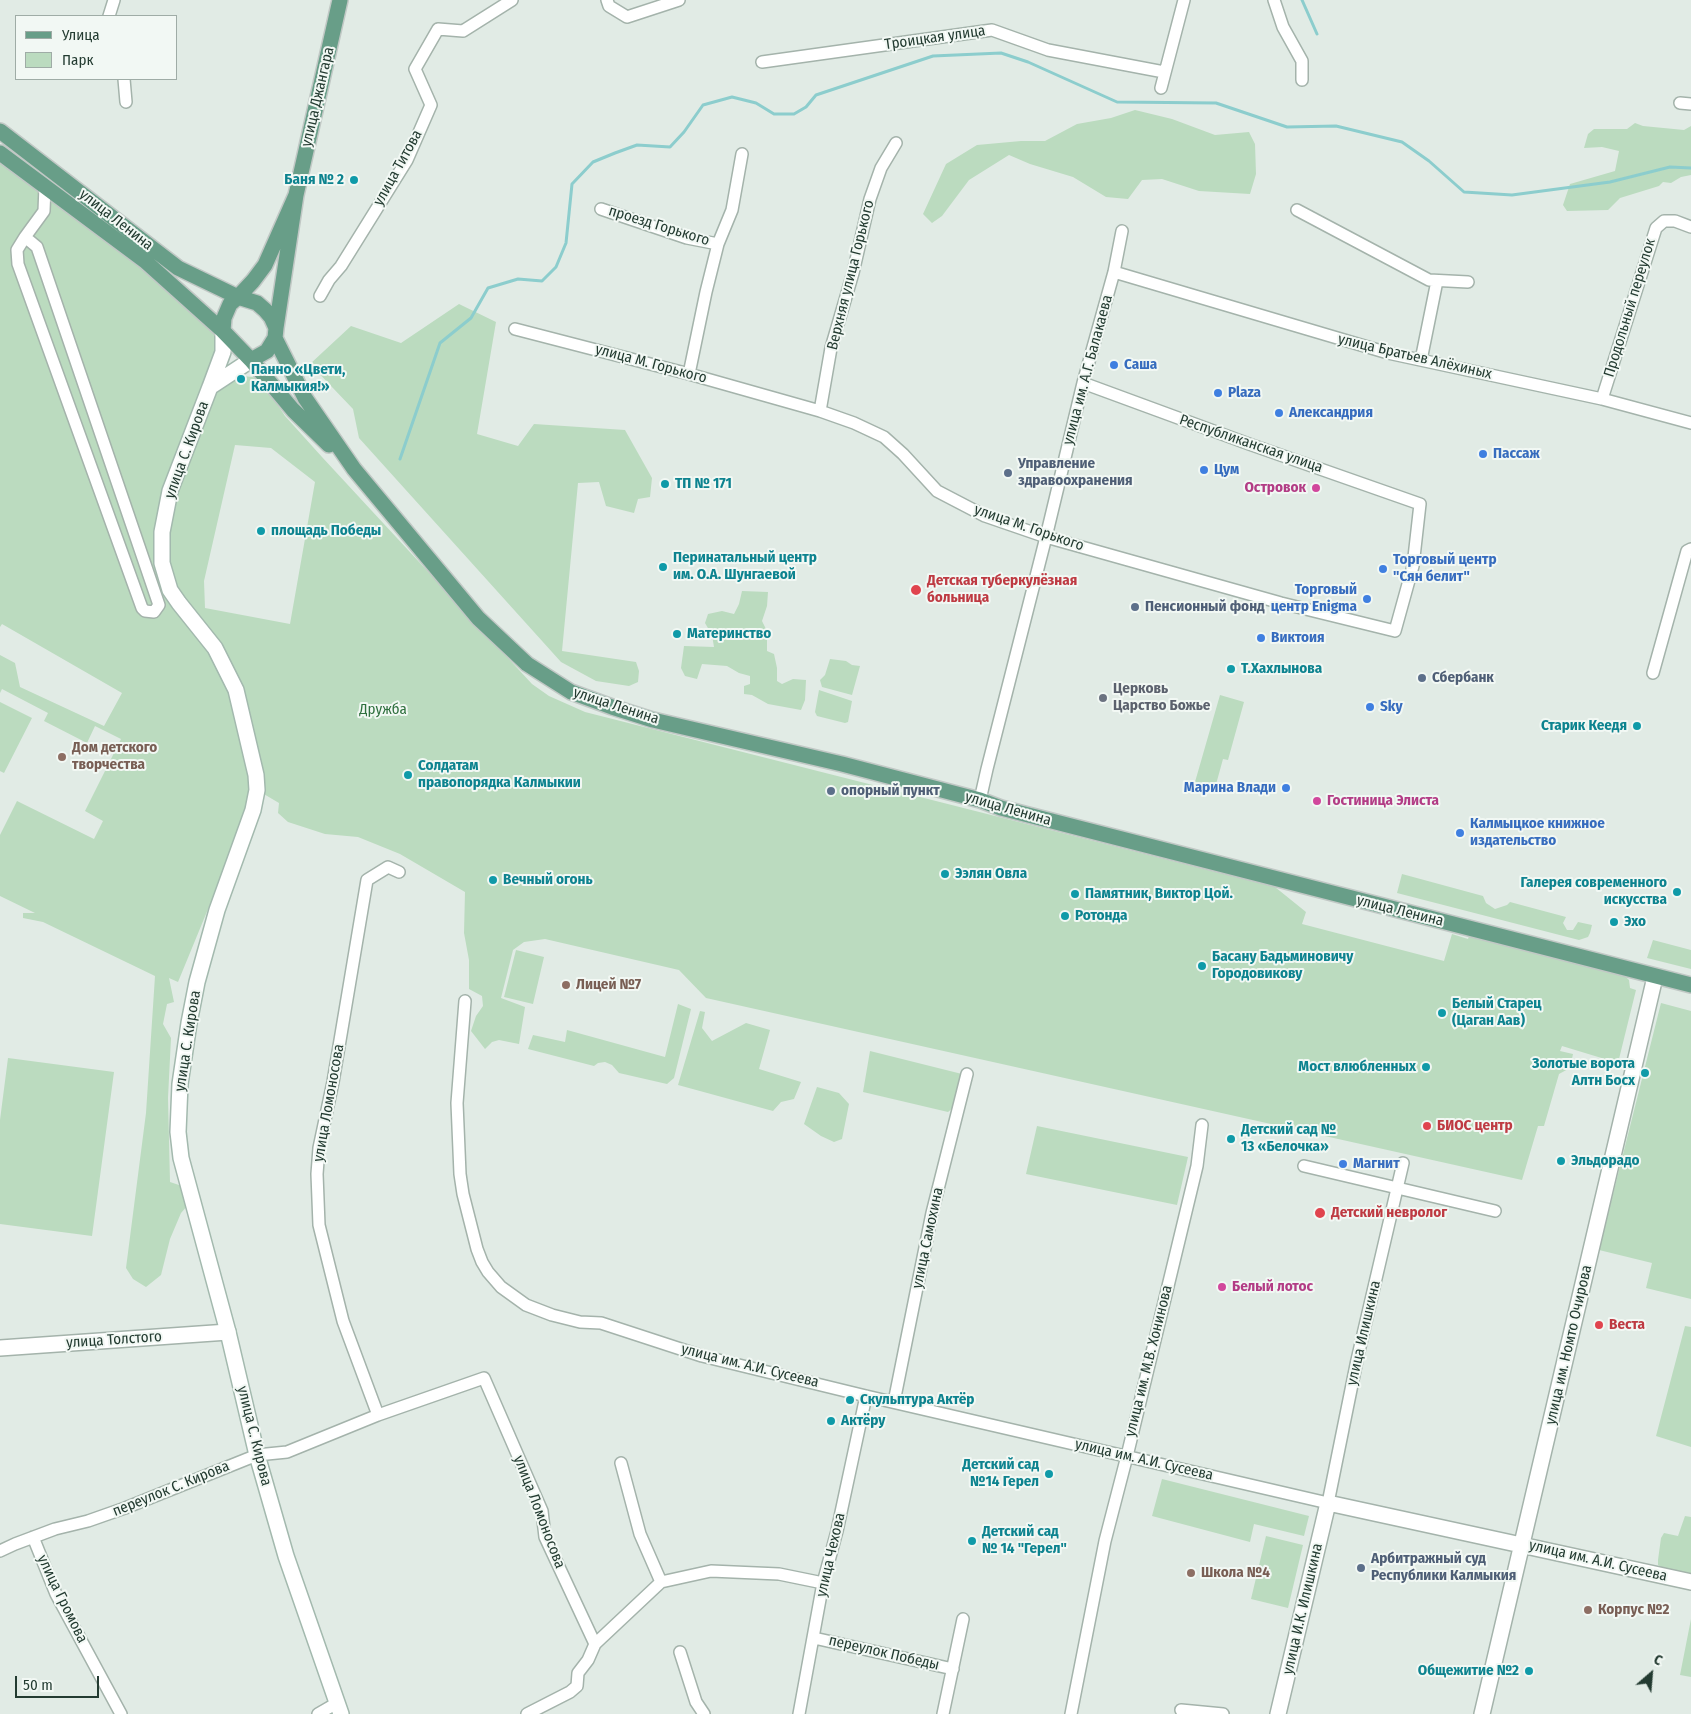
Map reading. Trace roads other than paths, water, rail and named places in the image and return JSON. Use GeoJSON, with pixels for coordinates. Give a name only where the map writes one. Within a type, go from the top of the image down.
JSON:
{"type":"FeatureCollection","features":[{"type":"Feature","properties":{"kind":"main road","name":"улица Джангара"},"geometry":{"type":"LineString","coordinates":[[275,333],[296,195],[340,0]]}},
{"type":"Feature","properties":{"kind":"main road","name":"улица Ленина"},"geometry":{"type":"LineString","coordinates":[[0,131],[178,268],[238,298]]}},
{"type":"Feature","properties":{"kind":"main road","name":"улица Ленина"},"geometry":{"type":"LineString","coordinates":[[0,153],[146,261],[224,331]]}},
{"type":"Feature","properties":{"kind":"main road","name":"улица Джангара"},"geometry":{"type":"LineString","coordinates":[[238,298],[265,265],[296,195]]}},
{"type":"Feature","properties":{"kind":"main road"},"geometry":{"type":"LineString","coordinates":[[238,298],[257,303],[271,317],[275,333],[267,351],[251,360],[224,331],[226,311],[238,298]]}},
{"type":"Feature","properties":{"kind":"main road","name":"улица Ленина"},"geometry":{"type":"LineString","coordinates":[[275,333],[305,398],[354,469],[478,618],[527,664],[571,692],[653,720],[842,764],[980,800],[1027,815],[1691,985]]}},
{"type":"Feature","properties":{"kind":"main road","name":"улица Ленина"},"geometry":{"type":"LineString","coordinates":[[251,360],[293,410],[354,469]]}},
{"type":"Feature","properties":{"kind":"street"},"geometry":{"type":"LineString","coordinates":[[109,15],[114,0]]}},
{"type":"Feature","properties":{"kind":"street","name":"улица Титова"},"geometry":{"type":"LineString","coordinates":[[320,296],[328,280],[341,266],[406,160],[421,128],[431,105],[416,69],[438,29],[463,31],[512,0]]}},
{"type":"Feature","properties":{"kind":"street"},"geometry":{"type":"LineString","coordinates":[[607,0],[609,6],[627,17],[680,0]]}},
{"type":"Feature","properties":{"kind":"street"},"geometry":{"type":"LineString","coordinates":[[1161,88],[1184,0]]}},
{"type":"Feature","properties":{"kind":"street"},"geometry":{"type":"LineString","coordinates":[[1274,0],[1283,28],[1302,61],[1302,80]]}},
{"type":"Feature","properties":{"kind":"street","name":"Троицкая улица"},"geometry":{"type":"LineString","coordinates":[[762,62],[992,30],[1048,50],[1164,72]]}},
{"type":"Feature","properties":{"kind":"street"},"geometry":{"type":"LineString","coordinates":[[124,80],[126,102]]}},
{"type":"Feature","properties":{"kind":"street","name":"Верхняя улица Горького"},"geometry":{"type":"LineString","coordinates":[[820,411],[831,348],[853,273],[870,199],[881,168],[896,143]]}},
{"type":"Feature","properties":{"kind":"street","name":"проезд Горького"},"geometry":{"type":"LineString","coordinates":[[689,374],[718,244],[732,210],[742,154]]}},
{"type":"Feature","properties":{"kind":"street"},"geometry":{"type":"LineString","coordinates":[[25,237],[37,247],[159,605],[154,612],[146,611],[142,608],[18,264],[17,250],[25,237],[44,211],[45,186]]}},
{"type":"Feature","properties":{"kind":"street","name":"проезд Горького"},"geometry":{"type":"LineString","coordinates":[[601,209],[687,238],[718,244]]}},
{"type":"Feature","properties":{"kind":"street"},"geometry":{"type":"LineString","coordinates":[[1297,210],[1428,280],[1468,282]]}},
{"type":"Feature","properties":{"kind":"street","name":"Продольный переулок"},"geometry":{"type":"LineString","coordinates":[[1602,399],[1656,228],[1664,222],[1675,222],[1691,227]]}},
{"type":"Feature","properties":{"kind":"street","name":"улица им. А.Г. Балакаева"},"geometry":{"type":"LineString","coordinates":[[980,800],[1083,383],[1114,272],[1122,231]]}},
{"type":"Feature","properties":{"kind":"street","name":"улица Братьев Алёхиных"},"geometry":{"type":"LineString","coordinates":[[1114,272],[1388,353],[1602,399],[1691,423]]}},
{"type":"Feature","properties":{"kind":"street"},"geometry":{"type":"LineString","coordinates":[[1421,360],[1436,281]]}},
{"type":"Feature","properties":{"kind":"street","name":"улица М. Горького"},"geometry":{"type":"LineString","coordinates":[[515,329],[689,374],[820,411],[854,423],[884,437],[903,454],[937,491],[985,516],[1046,537],[1290,605],[1395,631]]}},
{"type":"Feature","properties":{"kind":"street","name":"улица С. Кирова"},"geometry":{"type":"LineString","coordinates":[[224,331],[223,352],[170,491],[162,532],[162,563],[170,590],[215,648],[227,668],[236,690],[256,775],[257,790],[253,810],[217,910],[197,982],[188,1022],[180,1084],[178,1132],[181,1158],[228,1332],[257,1455],[286,1556],[339,1709]]}},
{"type":"Feature","properties":{"kind":"street"},"geometry":{"type":"LineString","coordinates":[[210,387],[251,360]]}},
{"type":"Feature","properties":{"kind":"street","name":"Республиканская улица"},"geometry":{"type":"LineString","coordinates":[[1083,383],[1420,504],[1413,566],[1395,631]]}},
{"type":"Feature","properties":{"kind":"street"},"geometry":{"type":"LineString","coordinates":[[1653,673],[1687,551],[1691,549]]}},
{"type":"Feature","properties":{"kind":"street","name":"улица Ломоносова"},"geometry":{"type":"LineString","coordinates":[[378,1415],[342,1321],[319,1225],[317,1174],[319,1148],[341,1036],[367,880],[388,868],[399,872]]}},
{"type":"Feature","properties":{"kind":"street","name":"улица им. Номто Очирова"},"geometry":{"type":"LineString","coordinates":[[1482,1714],[1655,977]]}},
{"type":"Feature","properties":{"kind":"street","name":"улица им. А.И. Сусеева"},"geometry":{"type":"LineString","coordinates":[[465,1001],[458,1103],[459,1156],[463,1194],[477,1249],[488,1272],[508,1294],[538,1310],[580,1322],[601,1323],[702,1356],[866,1396],[1328,1503],[1691,1582]]}},
{"type":"Feature","properties":{"kind":"street","name":"улица Самохина"},"geometry":{"type":"LineString","coordinates":[[894,1402],[932,1213],[967,1074]]}},
{"type":"Feature","properties":{"kind":"street","name":"улица им. М.В. Хонинова"},"geometry":{"type":"LineString","coordinates":[[1071,1714],[1105,1540],[1127,1456],[1196,1166],[1202,1125]]}},
{"type":"Feature","properties":{"kind":"street","name":"улица Илишкина"},"geometry":{"type":"LineString","coordinates":[[1328,1503],[1357,1360],[1403,1163]]}},
{"type":"Feature","properties":{"kind":"street"},"geometry":{"type":"LineString","coordinates":[[1304,1166],[1495,1211]]}},
{"type":"Feature","properties":{"kind":"street","name":"улица Толстого"},"geometry":{"type":"LineString","coordinates":[[0,1348],[228,1332]]}},
{"type":"Feature","properties":{"kind":"street","name":"улица Ломоносова"},"geometry":{"type":"LineString","coordinates":[[484,1378],[542,1511],[545,1537],[595,1644]]}},
{"type":"Feature","properties":{"kind":"street","name":"переулок С. Кирова"},"geometry":{"type":"LineString","coordinates":[[0,1551],[55,1528],[88,1521],[125,1508],[257,1455],[287,1452],[378,1415],[484,1378]]}},
{"type":"Feature","properties":{"kind":"street","name":"улица Чехова"},"geometry":{"type":"LineString","coordinates":[[799,1714],[823,1583],[866,1396]]}},
{"type":"Feature","properties":{"kind":"street"},"geometry":{"type":"LineString","coordinates":[[621,1463],[640,1534],[661,1582]]}},
{"type":"Feature","properties":{"kind":"street","name":"улица И.К. Илишкина"},"geometry":{"type":"LineString","coordinates":[[1278,1714],[1328,1503]]}},
{"type":"Feature","properties":{"kind":"street","name":"улица Громова"},"geometry":{"type":"LineString","coordinates":[[33,1537],[56,1594],[121,1714]]}},
{"type":"Feature","properties":{"kind":"street"},"geometry":{"type":"LineString","coordinates":[[527,1714],[570,1692],[577,1686],[578,1673],[588,1660],[595,1644],[661,1582],[711,1571],[779,1574],[823,1583]]}},
{"type":"Feature","properties":{"kind":"street"},"geometry":{"type":"LineString","coordinates":[[943,1714],[963,1619]]}},
{"type":"Feature","properties":{"kind":"street","name":"переулок Победы"},"geometry":{"type":"LineString","coordinates":[[814,1638],[953,1669]]}},
{"type":"Feature","properties":{"kind":"street"},"geometry":{"type":"LineString","coordinates":[[680,1652],[696,1702],[704,1714]]}},
{"type":"Feature","properties":{"kind":"street"},"geometry":{"type":"LineString","coordinates":[[318,1714],[339,1709]]}},
{"type":"Feature","properties":{"kind":"street"},"geometry":{"type":"LineString","coordinates":[[1180,1710],[1223,1714]]}},
{"type":"Feature","properties":{"kind":"waterway"},"geometry":{"type":"LineString","coordinates":[[1302,0],[1317,34]]}},
{"type":"Feature","properties":{"kind":"waterway"},"geometry":{"type":"LineString","coordinates":[[400,459],[440,343],[471,318],[488,288],[518,279],[542,281],[556,267],[566,243],[572,184],[593,162],[615,153],[637,145],[670,147],[684,132],[703,105],[732,97],[756,103],[774,114],[794,114],[806,107],[816,95],[933,56],[1001,53],[1028,62],[1117,102],[1216,103],[1287,127],[1336,126],[1402,142],[1429,161],[1464,192],[1512,195],[1610,182],[1670,167],[1691,168]]}},
{"type":"Feature","properties":{"kind":"place","name":"Баня № 2"},"geometry":{"type":"Point","coordinates":[354,180]}},
{"type":"Feature","properties":{"kind":"place","name":"Саша"},"geometry":{"type":"Point","coordinates":[1114,365]}},
{"type":"Feature","properties":{"kind":"place","name":"Панно «Цвети, Калмыкия!»"},"geometry":{"type":"Point","coordinates":[241,379]}},
{"type":"Feature","properties":{"kind":"place","name":"Plaza"},"geometry":{"type":"Point","coordinates":[1218,393]}},
{"type":"Feature","properties":{"kind":"place","name":"Александрия"},"geometry":{"type":"Point","coordinates":[1279,413]}},
{"type":"Feature","properties":{"kind":"place","name":"Пассаж"},"geometry":{"type":"Point","coordinates":[1483,454]}},
{"type":"Feature","properties":{"kind":"place","name":"Цум"},"geometry":{"type":"Point","coordinates":[1204,470]}},
{"type":"Feature","properties":{"kind":"place","name":"Управление здравоохранения"},"geometry":{"type":"Point","coordinates":[1008,473]}},
{"type":"Feature","properties":{"kind":"place","name":"ТП № 171"},"geometry":{"type":"Point","coordinates":[665,484]}},
{"type":"Feature","properties":{"kind":"place","name":"Островок"},"geometry":{"type":"Point","coordinates":[1316,488]}},
{"type":"Feature","properties":{"kind":"place","name":"площадь Победы"},"geometry":{"type":"Point","coordinates":[261,531]}},
{"type":"Feature","properties":{"kind":"place","name":"Перинатальный центр им. О.А. Шунгаевой"},"geometry":{"type":"Point","coordinates":[663,567]}},
{"type":"Feature","properties":{"kind":"place","name":"Торговый центр \"Сян белит\""},"geometry":{"type":"Point","coordinates":[1383,569]}},
{"type":"Feature","properties":{"kind":"place","name":"Детская туберкулёзная больница"},"geometry":{"type":"Point","coordinates":[916,590]}},
{"type":"Feature","properties":{"kind":"place","name":"Торговый центр Enigma"},"geometry":{"type":"Point","coordinates":[1367,599]}},
{"type":"Feature","properties":{"kind":"place","name":"Пенсионный фонд"},"geometry":{"type":"Point","coordinates":[1135,607]}},
{"type":"Feature","properties":{"kind":"place","name":"Материнство"},"geometry":{"type":"Point","coordinates":[677,634]}},
{"type":"Feature","properties":{"kind":"place","name":"Виктоия"},"geometry":{"type":"Point","coordinates":[1261,638]}},
{"type":"Feature","properties":{"kind":"place","name":"Т.Хахлынова"},"geometry":{"type":"Point","coordinates":[1231,669]}},
{"type":"Feature","properties":{"kind":"place","name":"Сбербанк"},"geometry":{"type":"Point","coordinates":[1422,678]}},
{"type":"Feature","properties":{"kind":"place","name":"Церковь Царство Божье"},"geometry":{"type":"Point","coordinates":[1103,698]}},
{"type":"Feature","properties":{"kind":"place","name":"Sky"},"geometry":{"type":"Point","coordinates":[1370,707]}},
{"type":"Feature","properties":{"kind":"place","name":"Старик Кеедя"},"geometry":{"type":"Point","coordinates":[1637,726]}},
{"type":"Feature","properties":{"kind":"place","name":"Дом детского творчества"},"geometry":{"type":"Point","coordinates":[62,757]}},
{"type":"Feature","properties":{"kind":"place","name":"Солдатам правопорядка Калмыкии"},"geometry":{"type":"Point","coordinates":[408,775]}},
{"type":"Feature","properties":{"kind":"place","name":"Марина Влади"},"geometry":{"type":"Point","coordinates":[1286,788]}},
{"type":"Feature","properties":{"kind":"place","name":"опорный пункт"},"geometry":{"type":"Point","coordinates":[831,791]}},
{"type":"Feature","properties":{"kind":"place","name":"Гостиница Элиста"},"geometry":{"type":"Point","coordinates":[1317,801]}},
{"type":"Feature","properties":{"kind":"place","name":"Калмыцкое книжное издательство"},"geometry":{"type":"Point","coordinates":[1460,833]}},
{"type":"Feature","properties":{"kind":"place","name":"Ээлян Овла"},"geometry":{"type":"Point","coordinates":[945,874]}},
{"type":"Feature","properties":{"kind":"place","name":"Вечный огонь"},"geometry":{"type":"Point","coordinates":[493,880]}},
{"type":"Feature","properties":{"kind":"place","name":"Галерея современного искусства"},"geometry":{"type":"Point","coordinates":[1677,892]}},
{"type":"Feature","properties":{"kind":"place","name":"Памятник, Виктор Цой."},"geometry":{"type":"Point","coordinates":[1075,894]}},
{"type":"Feature","properties":{"kind":"place","name":"Ротонда"},"geometry":{"type":"Point","coordinates":[1065,916]}},
{"type":"Feature","properties":{"kind":"place","name":"Эхо"},"geometry":{"type":"Point","coordinates":[1614,922]}},
{"type":"Feature","properties":{"kind":"place","name":"Басану Бадьминовичу Городовикову"},"geometry":{"type":"Point","coordinates":[1202,966]}},
{"type":"Feature","properties":{"kind":"place","name":"Лицей №7"},"geometry":{"type":"Point","coordinates":[566,985]}},
{"type":"Feature","properties":{"kind":"place","name":"Белый Старец (Цаган Аав)"},"geometry":{"type":"Point","coordinates":[1442,1013]}},
{"type":"Feature","properties":{"kind":"place","name":"Мост влюбленных"},"geometry":{"type":"Point","coordinates":[1426,1067]}},
{"type":"Feature","properties":{"kind":"place","name":"Золотые ворота Алтн Босх"},"geometry":{"type":"Point","coordinates":[1645,1073]}},
{"type":"Feature","properties":{"kind":"place","name":"БИОС центр"},"geometry":{"type":"Point","coordinates":[1427,1126]}},
{"type":"Feature","properties":{"kind":"place","name":"Детский сад № 13 «Белочка»"},"geometry":{"type":"Point","coordinates":[1231,1139]}},
{"type":"Feature","properties":{"kind":"place","name":"Эльдорадо"},"geometry":{"type":"Point","coordinates":[1561,1161]}},
{"type":"Feature","properties":{"kind":"place","name":"Магнит"},"geometry":{"type":"Point","coordinates":[1343,1164]}},
{"type":"Feature","properties":{"kind":"place","name":"Детский невролог"},"geometry":{"type":"Point","coordinates":[1320,1213]}},
{"type":"Feature","properties":{"kind":"place","name":"Белый лотос"},"geometry":{"type":"Point","coordinates":[1222,1287]}},
{"type":"Feature","properties":{"kind":"place","name":"Веста"},"geometry":{"type":"Point","coordinates":[1599,1325]}},
{"type":"Feature","properties":{"kind":"place","name":"Скульптура Актёр"},"geometry":{"type":"Point","coordinates":[850,1400]}},
{"type":"Feature","properties":{"kind":"place","name":"Актёру"},"geometry":{"type":"Point","coordinates":[831,1421]}},
{"type":"Feature","properties":{"kind":"place","name":"Детский сад №14 Герел"},"geometry":{"type":"Point","coordinates":[1049,1474]}},
{"type":"Feature","properties":{"kind":"place","name":"Детский сад № 14 \"Герел\""},"geometry":{"type":"Point","coordinates":[972,1541]}},
{"type":"Feature","properties":{"kind":"place","name":"Арбитражный суд Республики Калмыкия"},"geometry":{"type":"Point","coordinates":[1361,1568]}},
{"type":"Feature","properties":{"kind":"place","name":"Школа №4"},"geometry":{"type":"Point","coordinates":[1191,1573]}},
{"type":"Feature","properties":{"kind":"place","name":"Корпус №2"},"geometry":{"type":"Point","coordinates":[1588,1610]}},
{"type":"Feature","properties":{"kind":"place","name":"Общежитие №2"},"geometry":{"type":"Point","coordinates":[1529,1671]}},
{"type":"Feature","properties":{"kind":"park label","name":"Дружба"},"geometry":{"type":"Point","coordinates":[383,710]}}]}
